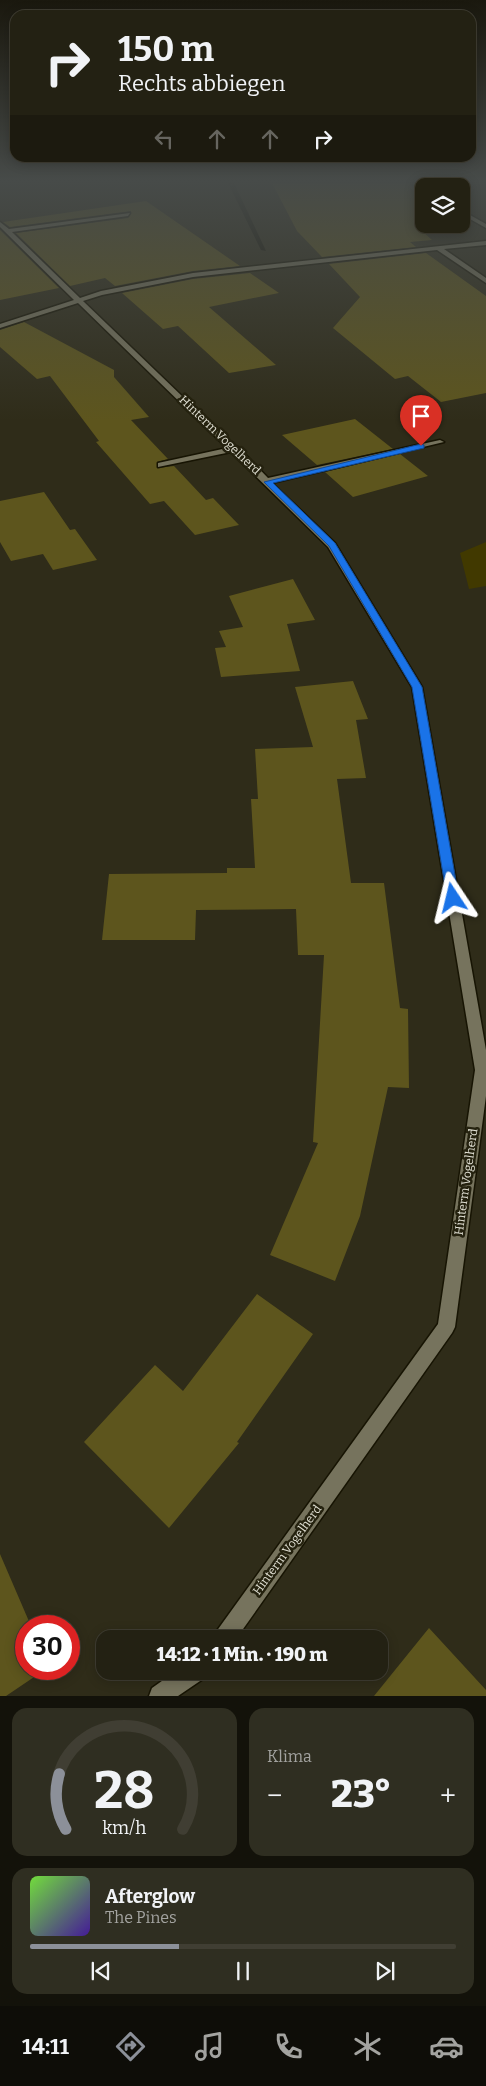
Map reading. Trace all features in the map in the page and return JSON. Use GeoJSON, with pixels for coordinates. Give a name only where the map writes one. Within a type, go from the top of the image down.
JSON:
{"type":"FeatureCollection","features":[{"type":"Feature","properties":{"kind":"street","name":"Hinterm Vogelherd"},"geometry":{"type":"LineString","coordinates":[[39,262],[235,449],[332,545],[417,687],[482,1070],[446,1327],[229,1630]]}},
{"type":"Feature","properties":{"kind":"street"},"geometry":{"type":"LineString","coordinates":[[0,326],[130,286],[193,275],[305,262]]}},
{"type":"Feature","properties":{"kind":"street"},"geometry":{"type":"LineString","coordinates":[[458,262],[486,281]]}},
{"type":"Feature","properties":{"kind":"street"},"geometry":{"type":"LineString","coordinates":[[268,482],[440,442]]}},
{"type":"Feature","properties":{"kind":"street"},"geometry":{"type":"LineString","coordinates":[[161,465],[235,449]]}},
{"type":"Feature","properties":{"kind":"street"},"geometry":{"type":"LineString","coordinates":[[160,1696],[182,1680]]}},
{"type":"Feature","properties":{"kind":"shaded area"},"geometry":{"type":"Polygon","coordinates":[[[486,542],[486,586],[469,589],[460,553],[486,542]]]}},
{"type":"Feature","properties":{"kind":"building"},"geometry":{"type":"Polygon","coordinates":[[[0,262],[33,262],[59,288],[0,300],[0,262]]]}},
{"type":"Feature","properties":{"kind":"building"},"geometry":{"type":"Polygon","coordinates":[[[46,262],[234,262],[240,266],[193,271],[115,286],[105,278],[70,286],[46,262]]]}},
{"type":"Feature","properties":{"kind":"building"},"geometry":{"type":"Polygon","coordinates":[[[345,262],[439,262],[486,296],[486,393],[441,402],[408,376],[395,379],[333,328],[360,297],[329,264],[345,262]]]}},
{"type":"Feature","properties":{"kind":"building"},"geometry":{"type":"Polygon","coordinates":[[[250,273],[279,293],[209,307],[276,365],[229,373],[178,326],[163,329],[122,293],[193,279],[250,273]]]}},
{"type":"Feature","properties":{"kind":"building"},"geometry":{"type":"Polygon","coordinates":[[[24,322],[114,370],[114,377],[149,417],[131,420],[168,459],[157,462],[157,468],[174,466],[206,500],[213,498],[239,525],[195,535],[164,501],[150,504],[96,442],[99,441],[50,376],[37,379],[0,347],[0,330],[24,322]]]}},
{"type":"Feature","properties":{"kind":"building"},"geometry":{"type":"Polygon","coordinates":[[[355,419],[393,449],[317,465],[282,435],[355,419]]]}},
{"type":"Feature","properties":{"kind":"building"},"geometry":{"type":"Polygon","coordinates":[[[400,454],[428,476],[353,497],[325,472],[400,454]]]}},
{"type":"Feature","properties":{"kind":"building"},"geometry":{"type":"Polygon","coordinates":[[[44,492],[70,530],[75,529],[97,560],[53,570],[43,554],[11,561],[0,542],[0,501],[44,492]]]}},
{"type":"Feature","properties":{"kind":"building"},"geometry":{"type":"Polygon","coordinates":[[[293,579],[315,620],[287,624],[300,671],[221,677],[215,648],[226,647],[219,631],[243,627],[229,596],[293,579]]]}},
{"type":"Feature","properties":{"kind":"building"},"geometry":{"type":"Polygon","coordinates":[[[353,681],[368,719],[356,720],[366,778],[337,779],[351,883],[384,883],[400,1008],[408,1009],[409,1088],[388,1087],[360,1216],[335,1281],[270,1255],[318,1143],[313,1142],[324,955],[298,955],[296,909],[196,910],[195,940],[102,940],[109,874],[227,873],[227,868],[255,868],[251,799],[258,799],[255,749],[313,747],[295,687],[353,681]]]}},
{"type":"Feature","properties":{"kind":"building"},"geometry":{"type":"Polygon","coordinates":[[[257,1294],[313,1334],[237,1442],[239,1443],[169,1528],[84,1442],[155,1365],[183,1391],[257,1294]]]}},
{"type":"Feature","properties":{"kind":"building"},"geometry":{"type":"Polygon","coordinates":[[[0,1554],[26,1615],[15,1615],[15,1680],[30,1680],[6,1696],[0,1696],[0,1554]]]}},
{"type":"Feature","properties":{"kind":"building"},"geometry":{"type":"Polygon","coordinates":[[[429,1628],[486,1690],[486,1696],[374,1696],[429,1628]]]}},
{"type":"Feature","properties":{"kind":"route"},"geometry":{"type":"LineString","coordinates":[[421,446],[268,482],[332,545],[417,687],[453,898]]}}]}
